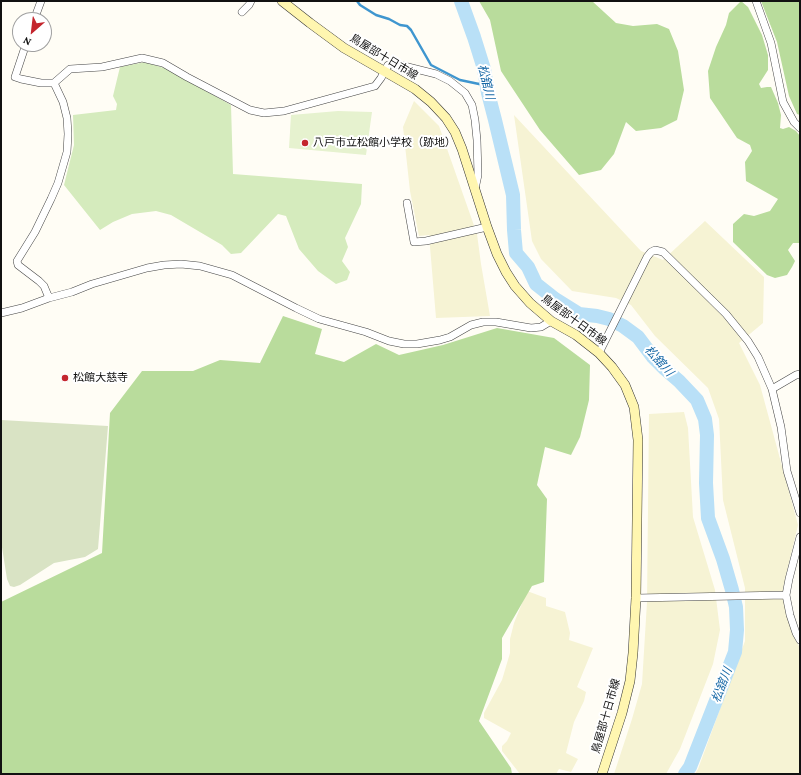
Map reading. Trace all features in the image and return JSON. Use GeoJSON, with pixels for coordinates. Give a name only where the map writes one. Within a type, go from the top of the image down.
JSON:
{"type":"FeatureCollection","features":[{"type":"Feature","properties":{"kind":"main road","name":"鳥屋部十日市線"},"geometry":{"type":"LineString","coordinates":[[282,1],[344,48],[415,89],[431,102],[446,118],[455,132],[462,149],[497,254],[515,286],[530,303],[551,320],[576,335],[599,353],[612,367],[625,385],[634,407],[638,440],[636,598],[633,653],[630,681],[622,713],[602,774]]}},
{"type":"Feature","properties":{"kind":"street"},"geometry":{"type":"LineString","coordinates":[[37,12],[41,1]]}},
{"type":"Feature","properties":{"kind":"street"},"geometry":{"type":"LineString","coordinates":[[242,12],[251,1]]}},
{"type":"Feature","properties":{"kind":"street"},"geometry":{"type":"LineString","coordinates":[[756,1],[771,43],[783,102],[788,113],[800,128]]}},
{"type":"Feature","properties":{"kind":"street"},"geometry":{"type":"LineString","coordinates":[[23,52],[14,77],[31,81],[54,83],[70,69],[102,67],[142,58],[163,63],[250,110],[264,112],[284,111],[375,86],[388,65],[391,64],[427,71],[450,81],[465,93],[472,105],[477,140],[478,175],[475,190]]}},
{"type":"Feature","properties":{"kind":"street"},"geometry":{"type":"LineString","coordinates":[[49,298],[44,286],[18,266],[17,261],[35,232],[51,199],[58,183],[66,152],[68,134],[67,118],[63,102],[54,83]]}},
{"type":"Feature","properties":{"kind":"street"},"geometry":{"type":"LineString","coordinates":[[407,203],[414,242],[426,241],[487,227]]}},
{"type":"Feature","properties":{"kind":"street"},"geometry":{"type":"LineString","coordinates":[[599,353],[647,256],[655,250],[662,252],[726,314],[748,341],[758,357],[772,389],[782,427],[787,471],[800,513]]}},
{"type":"Feature","properties":{"kind":"street"},"geometry":{"type":"LineString","coordinates":[[1,313],[22,308],[92,284],[146,268],[181,264],[200,266],[232,274],[319,319],[366,332],[389,341],[404,344],[417,344],[440,340],[450,337],[471,325],[483,322],[496,322],[531,328],[541,327],[551,320]]}},
{"type":"Feature","properties":{"kind":"street"},"geometry":{"type":"LineString","coordinates":[[772,389],[800,374]]}},
{"type":"Feature","properties":{"kind":"street"},"geometry":{"type":"LineString","coordinates":[[800,537],[786,595],[794,627],[800,640]]}},
{"type":"Feature","properties":{"kind":"street"},"geometry":{"type":"LineString","coordinates":[[636,598],[786,595]]}},
{"type":"Feature","properties":{"kind":"shaded area"},"geometry":{"type":"Polygon","coordinates":[[[414,101],[439,126],[477,234],[490,316],[436,318],[429,235],[419,236],[410,191],[403,127],[414,101]]]}},
{"type":"Feature","properties":{"kind":"shaded area"},"geometry":{"type":"Polygon","coordinates":[[[514,115],[641,251],[663,260],[705,221],[764,277],[763,323],[739,343],[760,385],[798,525],[783,588],[794,637],[800,648],[800,774],[695,774],[745,641],[745,588],[723,500],[719,419],[708,388],[655,336],[631,305],[616,298],[572,291],[541,259],[532,241],[514,115]]]}},
{"type":"Feature","properties":{"kind":"shaded area"},"geometry":{"type":"Polygon","coordinates":[[[684,412],[688,428],[693,517],[715,590],[720,630],[713,664],[680,749],[666,774],[614,774],[642,684],[647,602],[649,414],[684,412]]]}},
{"type":"Feature","properties":{"kind":"shaded area"},"geometry":{"type":"Polygon","coordinates":[[[527,591],[546,598],[546,606],[565,612],[570,633],[569,640],[593,648],[577,687],[586,692],[584,701],[574,722],[566,753],[578,759],[571,772],[559,769],[556,774],[520,774],[502,751],[502,746],[507,741],[511,733],[484,718],[484,713],[502,680],[510,653],[510,639],[514,623],[527,591]]]}},
{"type":"Feature","properties":{"kind":"green space"},"geometry":{"type":"Polygon","coordinates":[[[479,1],[592,1],[616,23],[633,26],[657,24],[669,29],[678,51],[684,90],[677,120],[661,128],[636,131],[626,122],[614,154],[601,170],[579,175],[540,130],[501,71],[490,20],[479,1]]]}},
{"type":"Feature","properties":{"kind":"green space"},"geometry":{"type":"Polygon","coordinates":[[[741,1],[748,7],[762,35],[768,55],[768,70],[759,84],[761,88],[771,87],[778,103],[781,115],[780,128],[783,129],[789,127],[796,131],[800,136],[800,243],[793,243],[788,250],[795,261],[787,275],[775,278],[767,275],[733,242],[733,224],[744,214],[754,216],[770,211],[778,199],[746,181],[745,162],[752,151],[750,145],[737,138],[710,98],[708,71],[716,47],[726,25],[729,13],[741,1]]]}},
{"type":"Feature","properties":{"kind":"green space"},"geometry":{"type":"Polygon","coordinates":[[[761,1],[800,1],[800,115],[797,114],[789,96],[777,42],[761,1]]]}},
{"type":"Feature","properties":{"kind":"green space"},"geometry":{"type":"Polygon","coordinates":[[[145,62],[167,69],[231,105],[233,174],[362,184],[361,204],[345,238],[348,247],[342,261],[350,272],[347,280],[336,284],[318,271],[299,249],[286,216],[278,214],[241,253],[231,254],[222,245],[171,215],[156,211],[132,214],[113,222],[100,230],[64,185],[74,145],[73,115],[116,110],[117,104],[113,96],[120,67],[145,62]]]}},
{"type":"Feature","properties":{"kind":"green space"},"geometry":{"type":"Polygon","coordinates":[[[338,111],[372,112],[366,155],[289,148],[291,115],[338,111]]]}},
{"type":"Feature","properties":{"kind":"green space"},"geometry":{"type":"Polygon","coordinates":[[[283,316],[322,329],[315,354],[344,362],[376,344],[399,355],[443,345],[497,328],[554,338],[590,365],[589,400],[580,437],[571,455],[545,447],[537,485],[547,499],[544,582],[532,586],[502,638],[502,659],[479,721],[511,768],[512,774],[1,774],[1,602],[102,553],[110,413],[142,371],[193,371],[220,360],[260,363],[283,316]]]}},
{"type":"Feature","properties":{"kind":"green space"},"geometry":{"type":"Polygon","coordinates":[[[1,420],[108,426],[98,549],[85,557],[54,563],[20,585],[14,587],[10,586],[7,579],[1,541],[1,420]]]}},
{"type":"Feature","properties":{"kind":"waterway"},"geometry":{"type":"LineString","coordinates":[[357,1],[360,5],[376,15],[389,19],[400,25],[407,26],[411,30],[431,65],[460,80],[479,84],[486,81]]}},
{"type":"Feature","properties":{"kind":"waterway","name":"松舘川"},"geometry":{"type":"LineString","coordinates":[[461,1],[484,69],[488,93],[513,195],[516,253],[528,267],[536,284],[555,299],[579,314],[609,319],[623,326],[638,337],[653,357],[697,400],[705,419],[707,435],[706,483],[708,518],[723,559],[732,590],[736,607],[737,630],[735,652],[690,767],[685,774]]}},
{"type":"Feature","properties":{"kind":"place","name":"八戸市立松館小学校（跡地）"},"geometry":{"type":"Point","coordinates":[305,143]}},
{"type":"Feature","properties":{"kind":"place","name":"松館大慈寺"},"geometry":{"type":"Point","coordinates":[65,378]}}]}
